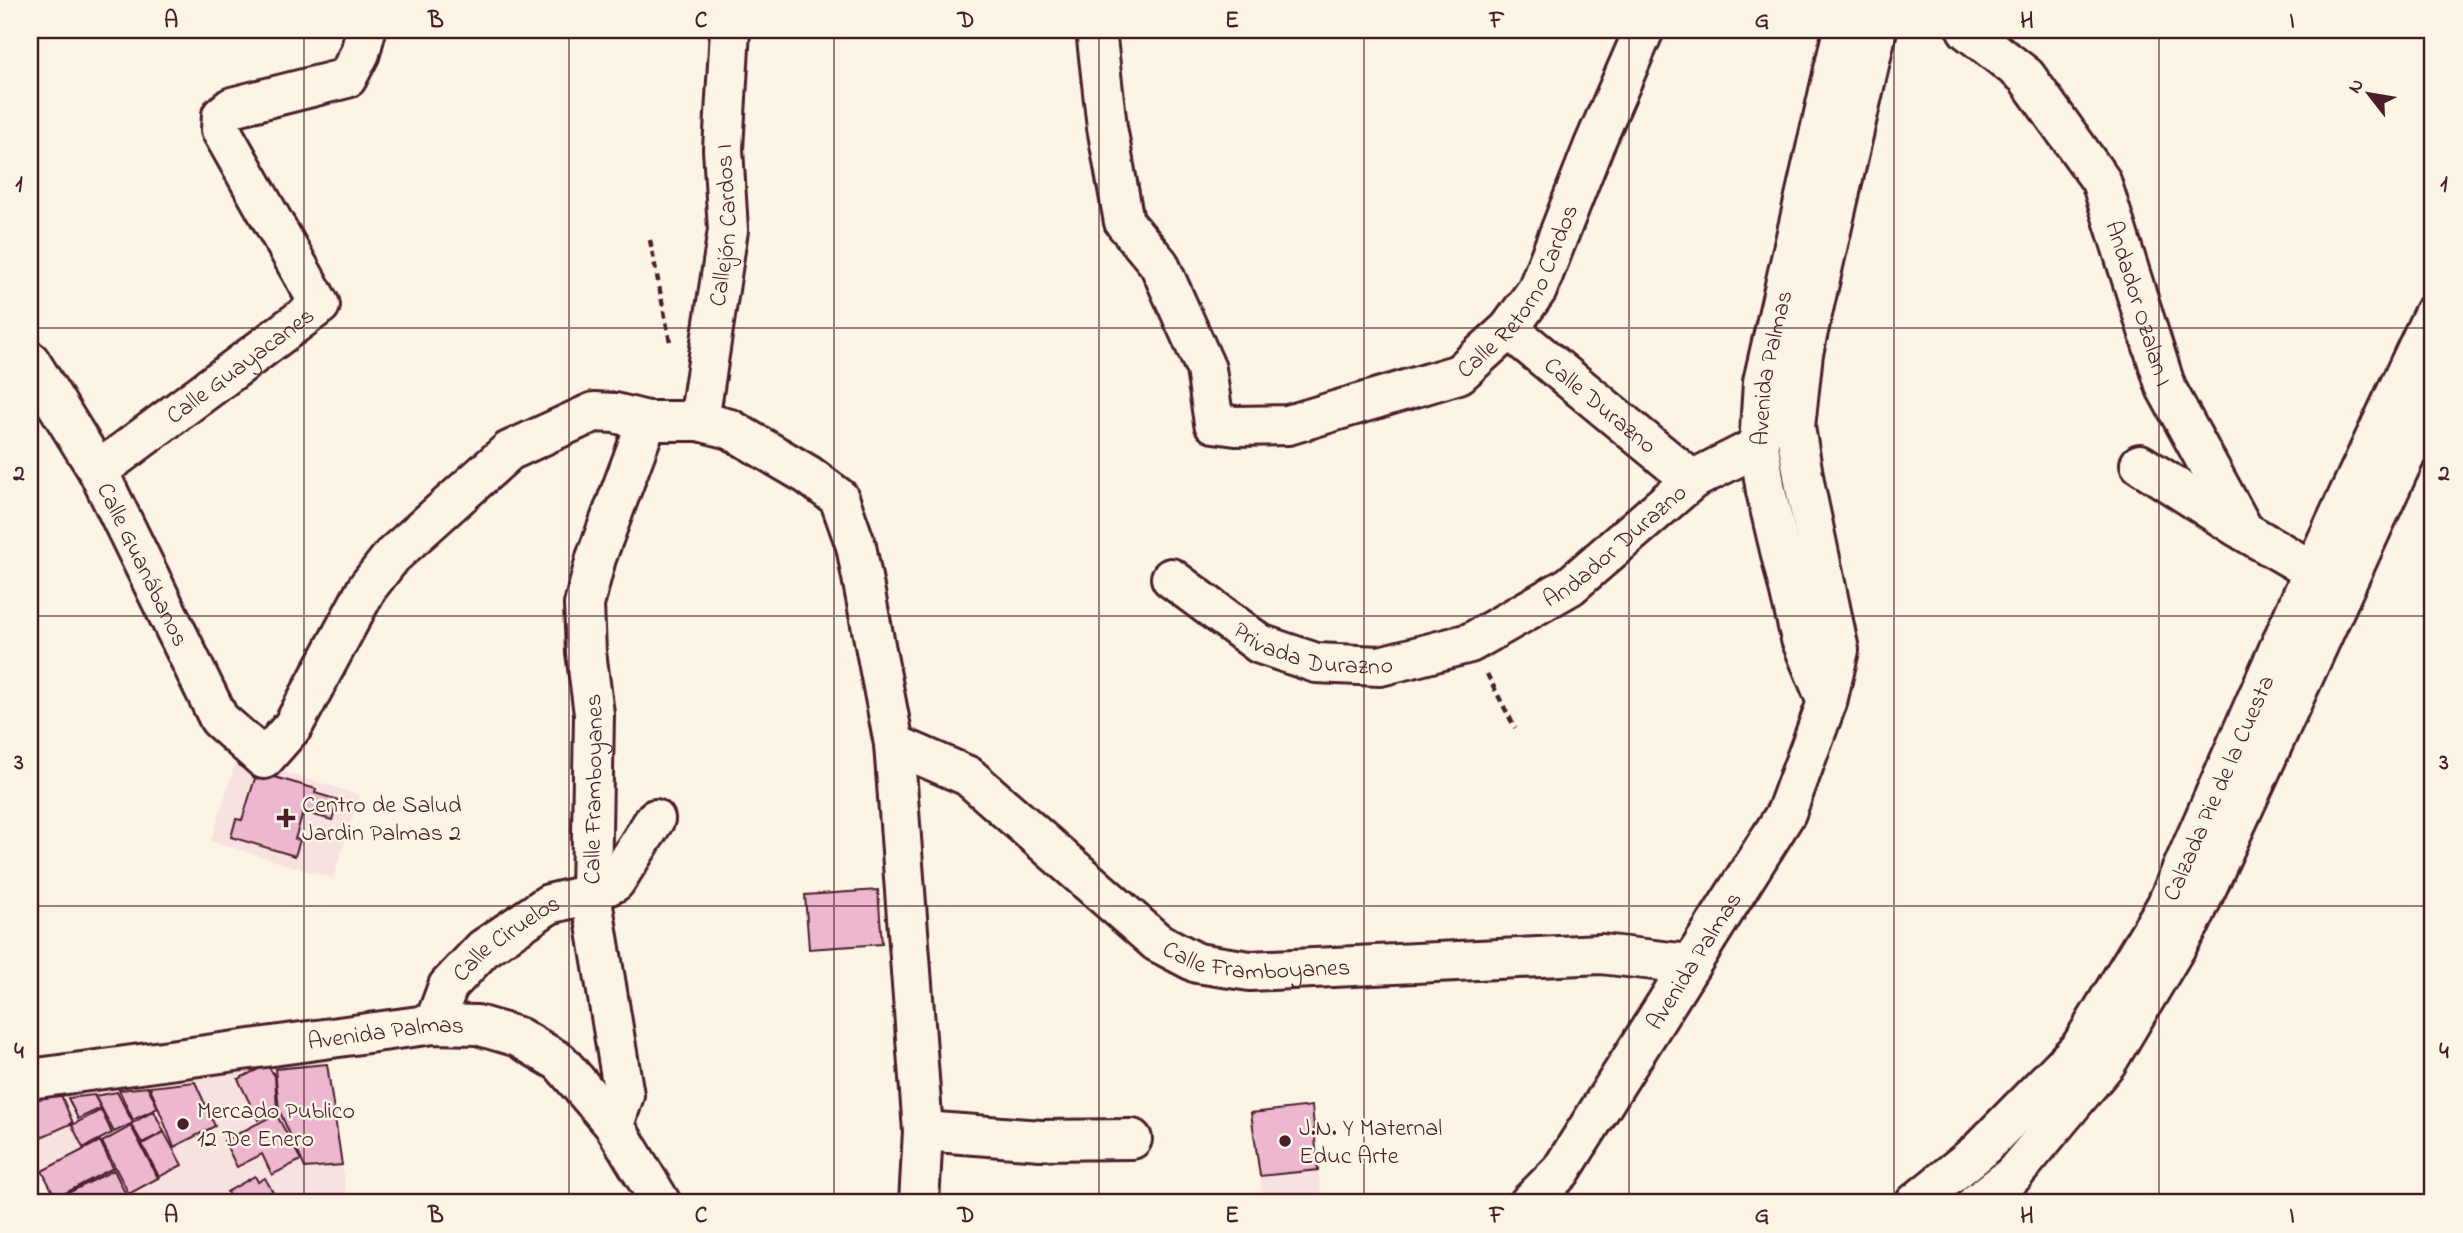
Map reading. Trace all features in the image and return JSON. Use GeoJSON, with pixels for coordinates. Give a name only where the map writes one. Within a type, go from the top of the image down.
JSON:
{"type":"FeatureCollection","features":[{"type":"Feature","properties":{"kind":"street","name":"Calle Guayacanes"},"geometry":{"type":"LineString","coordinates":[[98,471],[320,305],[221,130],[222,115],[232,107],[347,78],[360,53],[366,30]]}},
{"type":"Feature","properties":{"kind":"street","name":"Callejón Cardos I"},"geometry":{"type":"LineString","coordinates":[[699,421],[728,230],[723,149],[730,30]]}},
{"type":"Feature","properties":{"kind":"street","name":"Calle Retorno Cardos"},"geometry":{"type":"LineString","coordinates":[[1096,30],[1107,127],[1124,222],[1159,264],[1206,369],[1213,423],[1236,426],[1288,425],[1459,374],[1509,329],[1537,290],[1594,145],[1644,30]]}},
{"type":"Feature","properties":{"kind":"street","name":"Avenida Palmas"},"geometry":{"type":"LineString","coordinates":[[1827,702],[1801,639],[1766,491],[1759,446],[1763,382],[1843,30]]}},
{"type":"Feature","properties":{"kind":"street","name":"Avenida Palmas"},"geometry":{"type":"LineString","coordinates":[[1529,1203],[1560,1171],[1786,813],[1827,702],[1839,650],[1795,428],[1803,353],[1877,30]]}},
{"type":"Feature","properties":{"kind":"street","name":"Andador Ozalan I"},"geometry":{"type":"LineString","coordinates":[[1967,30],[2026,76],[2101,181],[2166,388],[2244,531]]}},
{"type":"Feature","properties":{"kind":"street","name":"Calzada Pie de la Cuesta"},"geometry":{"type":"LineString","coordinates":[[1915,1203],[1978,1152],[2080,1048],[2166,906],[2313,571],[2433,314]]}},
{"type":"Feature","properties":{"kind":"street","name":"Calle Durazno"},"geometry":{"type":"LineString","coordinates":[[1509,329],[1692,480]]}},
{"type":"Feature","properties":{"kind":"street","name":"Calle Guanábanos"},"geometry":{"type":"LineString","coordinates":[[30,361],[98,471],[219,719],[264,759],[293,726],[367,588],[392,556],[509,451],[594,412],[615,413],[647,421]]}},
{"type":"Feature","properties":{"kind":"street","name":"Calzada Pie de la Cuesta"},"geometry":{"type":"LineString","coordinates":[[1977,1203],[2013,1175],[2107,1062],[2191,922],[2433,396]]}},
{"type":"Feature","properties":{"kind":"street"},"geometry":{"type":"LineString","coordinates":[[647,421],[699,421],[730,429],[808,475],[839,498],[856,546],[894,744],[923,1131],[919,1203]]}},
{"type":"Feature","properties":{"kind":"street","name":"Calle Framboyanes"},"geometry":{"type":"LineString","coordinates":[[614,1125],[624,1095],[591,894],[594,714],[586,652],[584,605],[596,558],[647,421]]}},
{"type":"Feature","properties":{"kind":"street","name":"Andador Durazno"},"geometry":{"type":"LineString","coordinates":[[1470,643],[1570,586],[1692,480],[1759,446]]}},
{"type":"Feature","properties":{"kind":"street"},"geometry":{"type":"LineString","coordinates":[[2140,464],[2244,531],[2313,571]]}},
{"type":"Feature","properties":{"kind":"street","name":"Privada Durazno"},"geometry":{"type":"LineString","coordinates":[[1171,578],[1260,644],[1316,663],[1380,666],[1470,643]]}},
{"type":"Feature","properties":{"kind":"street","name":"Calle Framboyanes"},"geometry":{"type":"LineString","coordinates":[[894,744],[968,776],[1157,942],[1197,962],[1250,971],[1601,954],[1689,964]]}},
{"type":"Feature","properties":{"kind":"street","name":"Calle Ciruelos"},"geometry":{"type":"LineString","coordinates":[[434,1024],[448,986],[483,949],[549,904],[591,894],[615,882],[655,819]]}},
{"type":"Feature","properties":{"kind":"street","name":"Avenida Palmas"},"geometry":{"type":"LineString","coordinates":[[30,1079],[434,1024],[477,1025],[518,1037],[560,1062],[614,1125],[661,1203]]}},
{"type":"Feature","properties":{"kind":"street"},"geometry":{"type":"LineString","coordinates":[[923,1131],[1041,1140],[1132,1139]]}},
{"type":"Feature","properties":{"kind":"path"},"geometry":{"type":"LineString","coordinates":[[650,240],[671,344]]}},
{"type":"Feature","properties":{"kind":"path"},"geometry":{"type":"LineString","coordinates":[[1470,643],[1515,728]]}},
{"type":"Feature","properties":{"kind":"shaded area","name":"Centro de Salud Jardin Palmas 2"},"geometry":{"type":"Polygon","coordinates":[[[237,757],[360,795],[333,879],[211,841],[237,757]]]}},
{"type":"Feature","properties":{"kind":"shaded area","name":"Mercado Publico 12 De Enero"},"geometry":{"type":"Polygon","coordinates":[[[328,1062],[348,1203],[60,1203],[30,1148],[30,1099],[57,1088],[328,1062]]]}},
{"type":"Feature","properties":{"kind":"shaded area","name":"J.N. Y Maternal Educ Arte"},"geometry":{"type":"Polygon","coordinates":[[[1312,1106],[1322,1203],[1263,1203],[1251,1113],[1312,1106]]]}},
{"type":"Feature","properties":{"kind":"building"},"geometry":{"type":"Polygon","coordinates":[[[257,772],[316,789],[315,793],[338,800],[332,820],[303,812],[295,839],[300,840],[295,856],[231,837],[236,819],[242,820],[257,772]]]}},
{"type":"Feature","properties":{"kind":"building"},"geometry":{"type":"Polygon","coordinates":[[[878,890],[882,944],[809,949],[805,895],[878,890]]]}},
{"type":"Feature","properties":{"kind":"building"},"geometry":{"type":"Polygon","coordinates":[[[327,1064],[342,1165],[305,1168],[279,1110],[275,1069],[327,1064]]]}},
{"type":"Feature","properties":{"kind":"building"},"geometry":{"type":"Polygon","coordinates":[[[267,1065],[275,1076],[277,1110],[258,1120],[238,1079],[267,1065]]]}},
{"type":"Feature","properties":{"kind":"building"},"geometry":{"type":"Polygon","coordinates":[[[195,1082],[215,1126],[174,1147],[150,1087],[195,1082]]]}},
{"type":"Feature","properties":{"kind":"building"},"geometry":{"type":"Polygon","coordinates":[[[148,1087],[158,1108],[133,1120],[119,1090],[148,1087]]]}},
{"type":"Feature","properties":{"kind":"building"},"geometry":{"type":"Polygon","coordinates":[[[58,1088],[73,1123],[30,1142],[30,1100],[58,1088]]]}},
{"type":"Feature","properties":{"kind":"building"},"geometry":{"type":"Polygon","coordinates":[[[117,1092],[133,1123],[114,1132],[95,1096],[117,1092]]]}},
{"type":"Feature","properties":{"kind":"building"},"geometry":{"type":"Polygon","coordinates":[[[94,1095],[101,1108],[78,1119],[68,1098],[94,1095]]]}},
{"type":"Feature","properties":{"kind":"building","name":"J.N. Y Maternal Educ Arte"},"geometry":{"type":"Polygon","coordinates":[[[1312,1106],[1318,1170],[1260,1176],[1251,1113],[1312,1106]]]}},
{"type":"Feature","properties":{"kind":"building"},"geometry":{"type":"Polygon","coordinates":[[[101,1110],[112,1133],[83,1148],[72,1125],[101,1110]]]}},
{"type":"Feature","properties":{"kind":"building"},"geometry":{"type":"Polygon","coordinates":[[[154,1111],[164,1132],[142,1143],[131,1124],[154,1111]]]}},
{"type":"Feature","properties":{"kind":"building"},"geometry":{"type":"Polygon","coordinates":[[[276,1114],[301,1160],[272,1175],[262,1154],[237,1167],[224,1141],[276,1114]]]}},
{"type":"Feature","properties":{"kind":"building"},"geometry":{"type":"Polygon","coordinates":[[[131,1126],[158,1178],[129,1194],[102,1142],[131,1126]]]}},
{"type":"Feature","properties":{"kind":"building"},"geometry":{"type":"Polygon","coordinates":[[[164,1132],[182,1165],[159,1177],[142,1144],[164,1132]]]}},
{"type":"Feature","properties":{"kind":"building"},"geometry":{"type":"Polygon","coordinates":[[[100,1141],[113,1168],[56,1198],[42,1171],[100,1141]]]}},
{"type":"Feature","properties":{"kind":"building"},"geometry":{"type":"Polygon","coordinates":[[[114,1170],[130,1203],[58,1203],[56,1199],[114,1170]]]}},
{"type":"Feature","properties":{"kind":"building"},"geometry":{"type":"Polygon","coordinates":[[[255,1176],[258,1182],[265,1178],[279,1203],[233,1203],[227,1192],[255,1176]]]}},
{"type":"Feature","properties":{"kind":"place","name":"Centro de Salud Jardin Palmas 2"},"geometry":{"type":"Point","coordinates":[286,818]}},
{"type":"Feature","properties":{"kind":"place","name":"Mercado Publico 12 De Enero"},"geometry":{"type":"Point","coordinates":[183,1124]}},
{"type":"Feature","properties":{"kind":"place","name":"J.N. Y Maternal Educ Arte"},"geometry":{"type":"Point","coordinates":[1285,1141]}}]}
